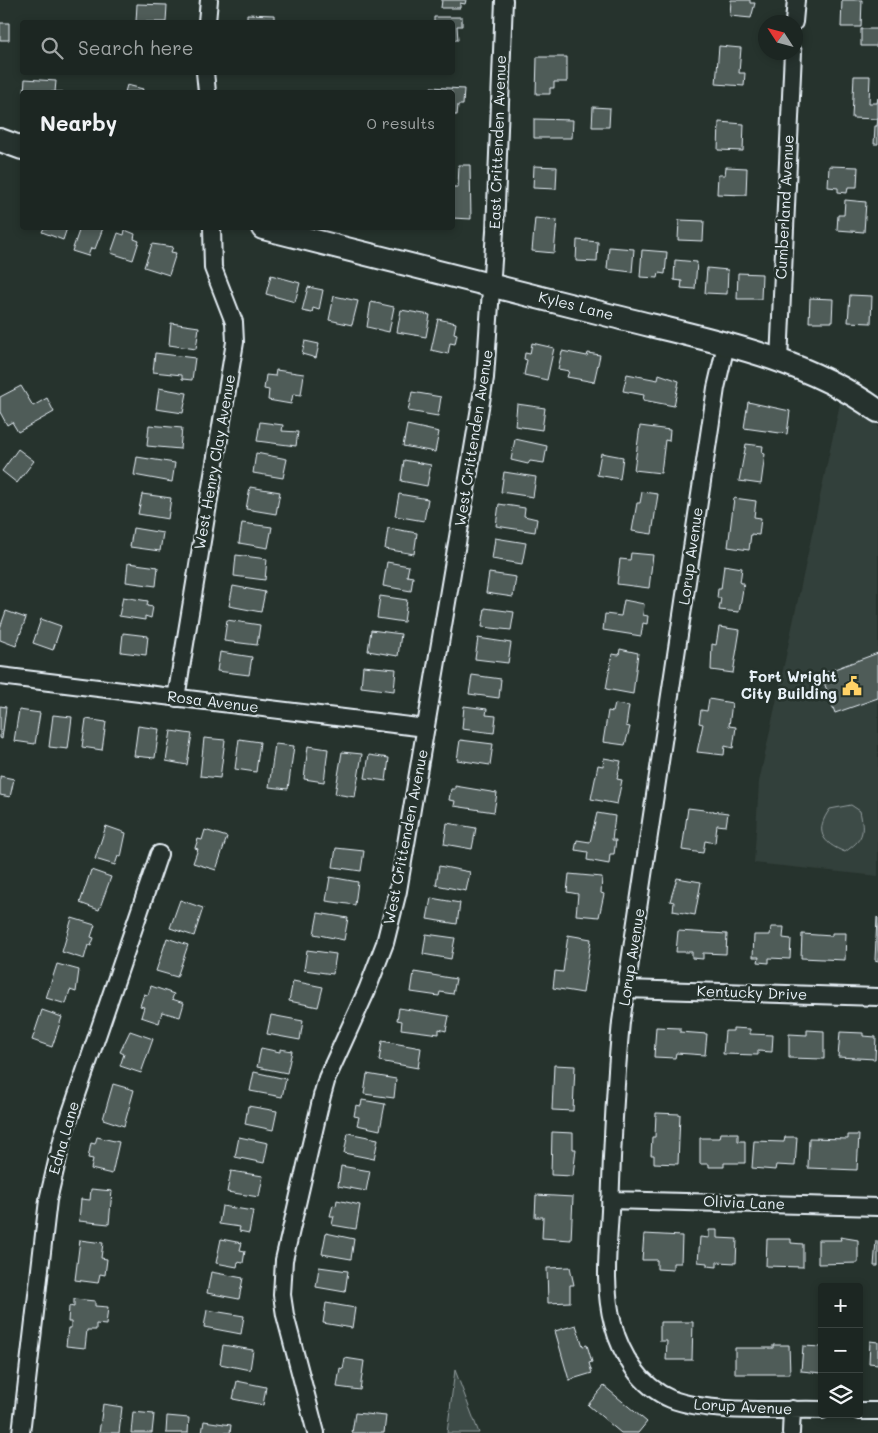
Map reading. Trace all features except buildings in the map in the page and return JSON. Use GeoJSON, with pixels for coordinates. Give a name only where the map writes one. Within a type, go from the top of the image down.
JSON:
{"type":"FeatureCollection","features":[{"type":"Feature","properties":{"kind":"main road"},"geometry":{"type":"LineString","coordinates":[[0,140],[20,147]]}},
{"type":"Feature","properties":{"kind":"main road","name":"Kyles Lane"},"geometry":{"type":"LineString","coordinates":[[271,230],[491,284],[726,345],[779,361],[843,389],[878,411]]}},
{"type":"Feature","properties":{"kind":"street"},"geometry":{"type":"LineString","coordinates":[[207,20],[209,0]]}},
{"type":"Feature","properties":{"kind":"street","name":"East Crittenden Avenue"},"geometry":{"type":"LineString","coordinates":[[491,284],[495,231],[504,0]]}},
{"type":"Feature","properties":{"kind":"street"},"geometry":{"type":"LineString","coordinates":[[795,15],[796,0]]}},
{"type":"Feature","properties":{"kind":"street","name":"Cumberland Avenue"},"geometry":{"type":"LineString","coordinates":[[779,361],[793,60]]}},
{"type":"Feature","properties":{"kind":"street"},"geometry":{"type":"LineString","coordinates":[[205,75],[207,90]]}},
{"type":"Feature","properties":{"kind":"street","name":"West Henry Clay Avenue"},"geometry":{"type":"LineString","coordinates":[[176,698],[235,342],[234,322],[213,268],[212,230]]}},
{"type":"Feature","properties":{"kind":"street","name":"West Crittenden Avenue"},"geometry":{"type":"LineString","coordinates":[[316,1433],[285,1315],[282,1295],[284,1260],[327,1078],[367,990],[385,944],[398,891],[485,378],[491,284]]}},
{"type":"Feature","properties":{"kind":"street","name":"Lorup Avenue"},"geometry":{"type":"LineString","coordinates":[[726,345],[716,388],[626,989],[617,1067],[607,1286],[612,1323],[626,1359],[641,1378],[670,1399],[690,1405],[818,1410]]}},
{"type":"Feature","properties":{"kind":"street","name":"Rosa Avenue"},"geometry":{"type":"LineString","coordinates":[[0,676],[426,728]]}},
{"type":"Feature","properties":{"kind":"street","name":"Edna Lane"},"geometry":{"type":"LineString","coordinates":[[21,1433],[48,1200],[63,1136],[159,854]]}},
{"type":"Feature","properties":{"kind":"street","name":"Kentucky Drive"},"geometry":{"type":"LineString","coordinates":[[626,989],[878,997]]}},
{"type":"Feature","properties":{"kind":"street","name":"Olivia Lane"},"geometry":{"type":"LineString","coordinates":[[610,1200],[878,1207]]}},
{"type":"Feature","properties":{"kind":"street"},"geometry":{"type":"LineString","coordinates":[[791,1433],[792,1409]]}},
{"type":"Feature","properties":{"kind":"street"},"geometry":{"type":"LineString","coordinates":[[863,1411],[878,1411]]}},
{"type":"Feature","properties":{"kind":"shaded area"},"geometry":{"type":"Polygon","coordinates":[[[843,389],[878,411],[878,876],[754,863],[759,782],[843,389]]]}},
{"type":"Feature","properties":{"kind":"shaded area"},"geometry":{"type":"Polygon","coordinates":[[[851,805],[860,811],[862,831],[856,843],[845,852],[831,845],[826,840],[823,835],[822,824],[830,809],[851,805]]]}},
{"type":"Feature","properties":{"kind":"shaded area"},"geometry":{"type":"Polygon","coordinates":[[[455,1370],[479,1433],[447,1433],[455,1370]]]}},
{"type":"Feature","properties":{"kind":"place","name":"Fort Wright City Building"},"geometry":{"type":"Point","coordinates":[852,686]}}]}
